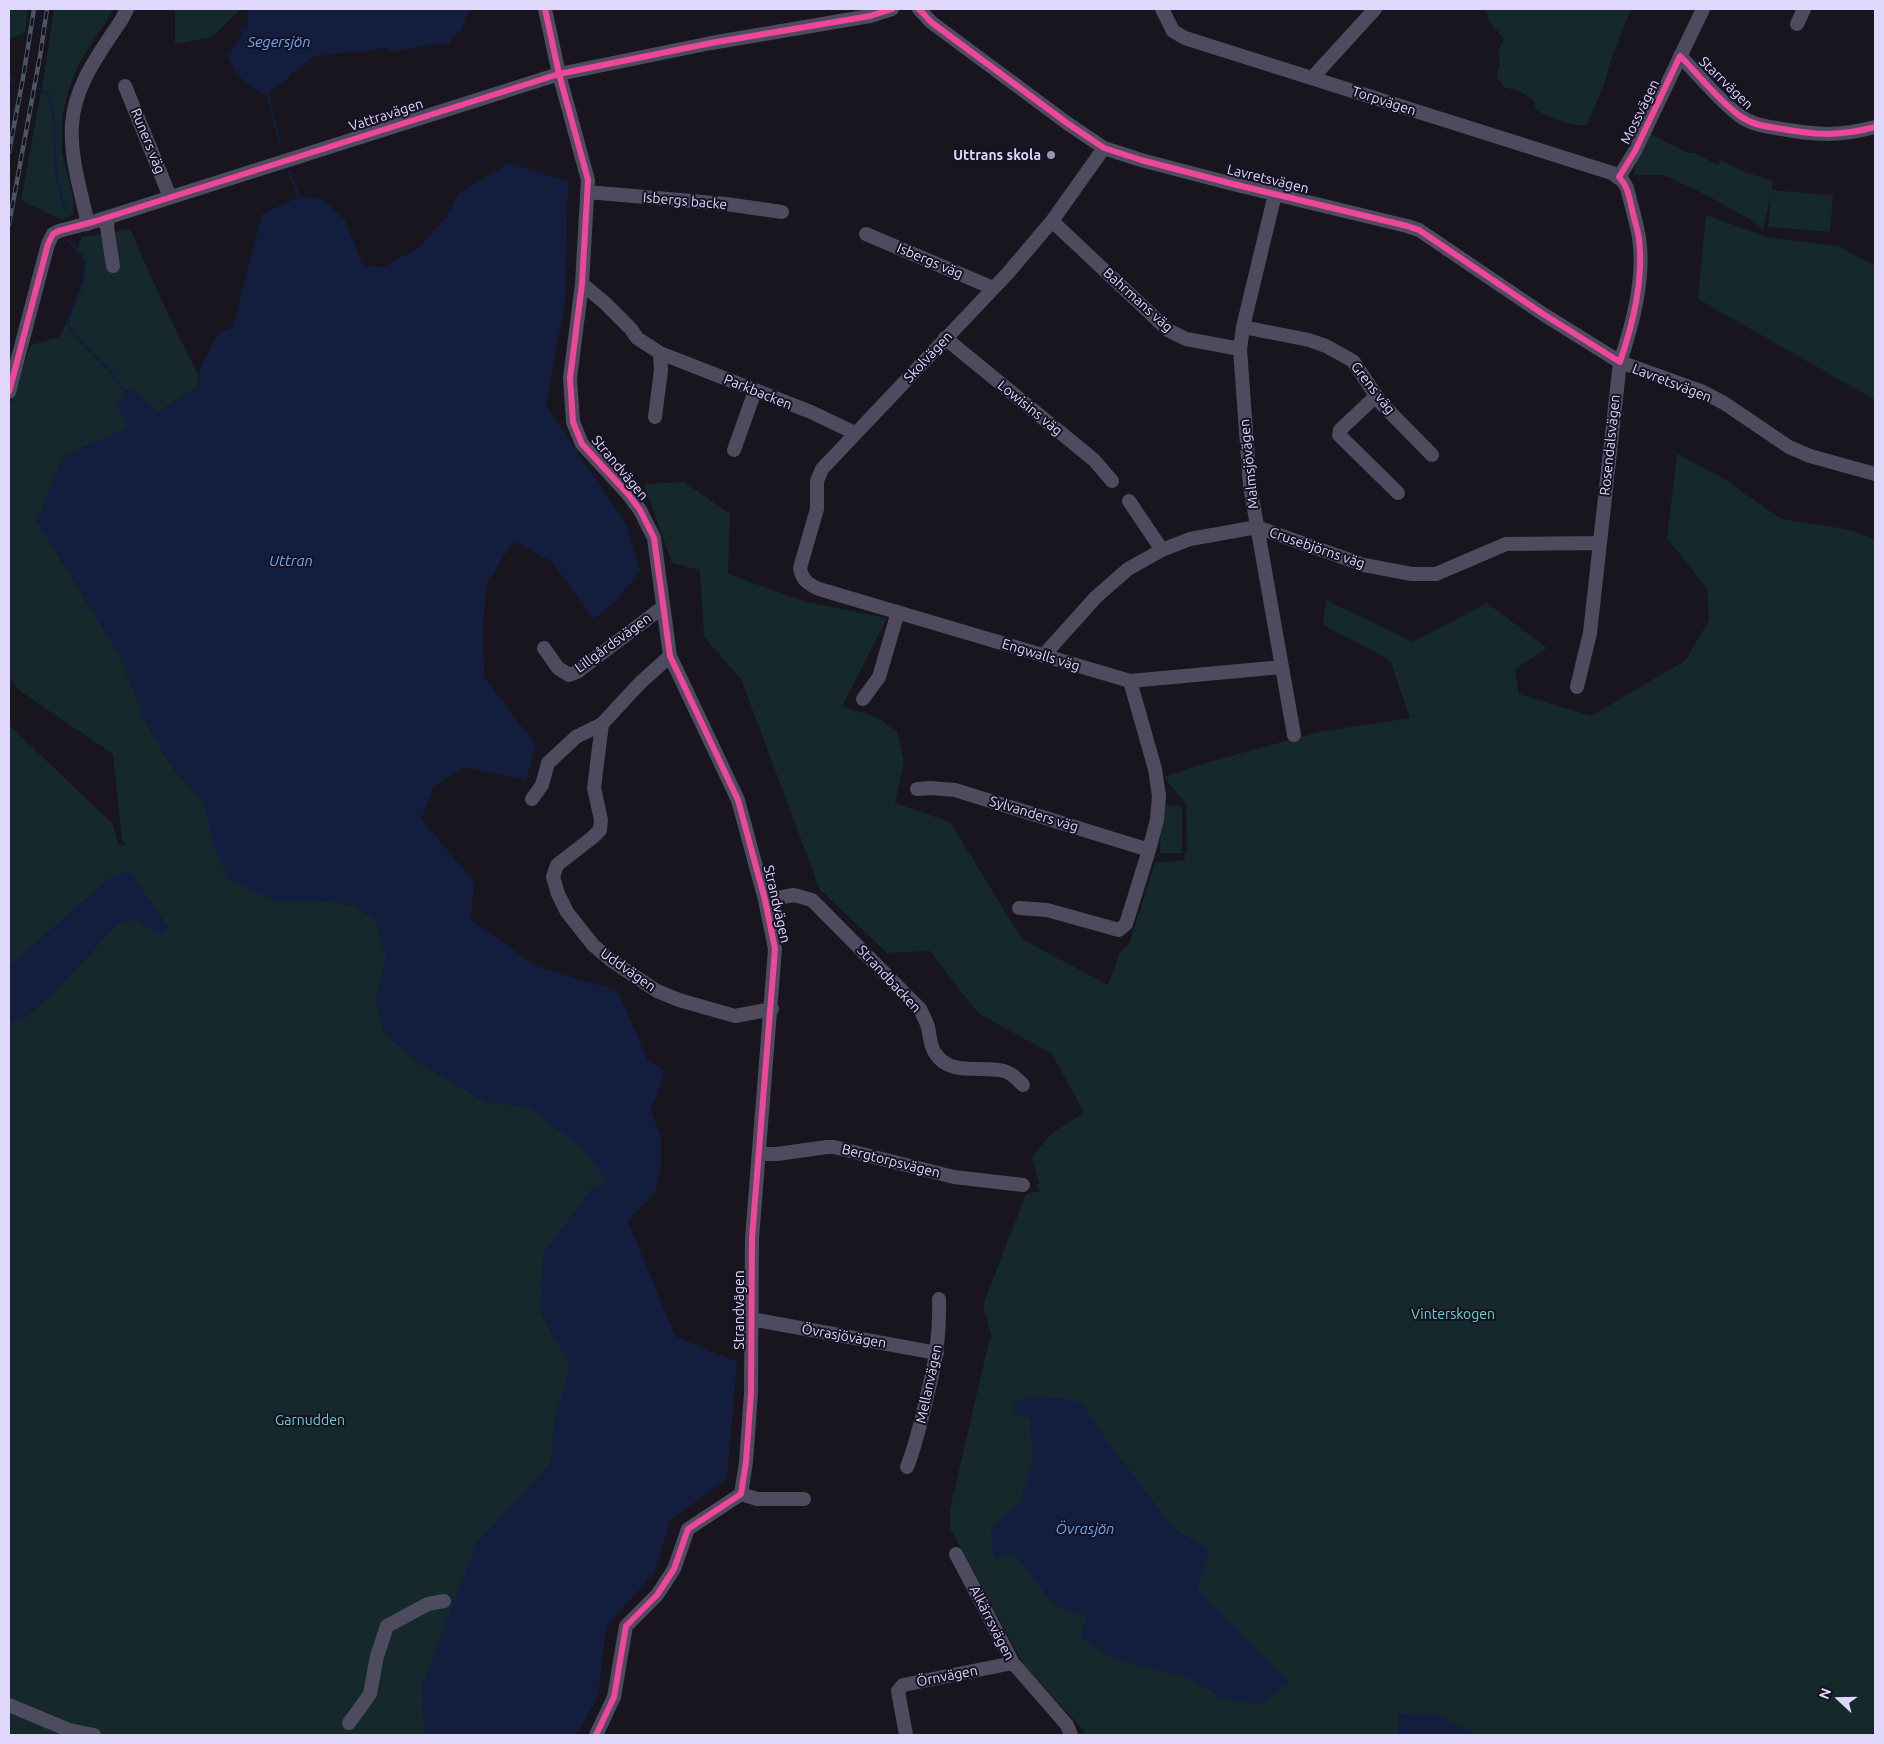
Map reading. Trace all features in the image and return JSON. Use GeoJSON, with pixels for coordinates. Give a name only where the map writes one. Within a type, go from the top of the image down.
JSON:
{"type":"FeatureCollection","features":[{"type":"Feature","properties":{"kind":"street"},"geometry":{"type":"LineString","coordinates":[[88,224],[77,176],[72,142],[75,104],[86,76],[127,9]]}},
{"type":"Feature","properties":{"kind":"street","name":"Strandvägen"},"geometry":{"type":"LineString","coordinates":[[545,9],[559,74],[588,180],[582,284],[570,378],[573,422],[582,444],[640,510],[654,538],[670,656],[738,800],[765,900],[775,950],[772,1009],[752,1238],[750,1393],[745,1471],[741,1494]]}},
{"type":"Feature","properties":{"kind":"street","name":"Vattravägen"},"geometry":{"type":"LineString","coordinates":[[9,392],[48,244],[53,234],[88,224],[111,223],[170,197],[559,74],[711,43],[870,16],[892,9]]}},
{"type":"Feature","properties":{"kind":"street","name":"Lavretsvägen"},"geometry":{"type":"LineString","coordinates":[[919,9],[939,28],[1067,123],[1104,148],[1142,160],[1419,230],[1543,314],[1620,362],[1701,392],[1724,403],[1789,447],[1810,456],[1875,474]]}},
{"type":"Feature","properties":{"kind":"street","name":"Torpvägen"},"geometry":{"type":"LineString","coordinates":[[1162,9],[1174,31],[1185,38],[1612,173],[1619,177]]}},
{"type":"Feature","properties":{"kind":"street"},"geometry":{"type":"LineString","coordinates":[[1312,78],[1375,9]]}},
{"type":"Feature","properties":{"kind":"street","name":"Mossvägen"},"geometry":{"type":"LineString","coordinates":[[1619,177],[1635,151],[1703,9]]}},
{"type":"Feature","properties":{"kind":"street"},"geometry":{"type":"LineString","coordinates":[[1796,24],[1804,9]]}},
{"type":"Feature","properties":{"kind":"street","name":"Starrvägen"},"geometry":{"type":"LineString","coordinates":[[1680,56],[1724,102],[1752,124],[1808,134],[1857,132],[1875,127]]}},
{"type":"Feature","properties":{"kind":"street","name":"Runers väg"},"geometry":{"type":"LineString","coordinates":[[125,86],[170,197]]}},
{"type":"Feature","properties":{"kind":"street","name":"Skolvägen"},"geometry":{"type":"LineString","coordinates":[[807,584],[800,568],[817,509],[817,481],[827,463],[1008,273],[1052,221],[1104,148]]}},
{"type":"Feature","properties":{"kind":"street","name":"Rosendalsvägen"},"geometry":{"type":"LineString","coordinates":[[1577,687],[1590,633],[1620,362],[1638,291],[1639,237],[1627,188],[1619,177]]}},
{"type":"Feature","properties":{"kind":"street","name":"Isbergs backe"},"geometry":{"type":"LineString","coordinates":[[587,192],[726,204],[782,212]]}},
{"type":"Feature","properties":{"kind":"street","name":"Malmsjövägen"},"geometry":{"type":"LineString","coordinates":[[1275,194],[1243,327],[1240,349],[1249,477],[1294,735]]}},
{"type":"Feature","properties":{"kind":"street","name":"Bahrmans väg"},"geometry":{"type":"LineString","coordinates":[[1052,221],[1168,330],[1186,339],[1240,349]]}},
{"type":"Feature","properties":{"kind":"street"},"geometry":{"type":"LineString","coordinates":[[111,223],[113,266]]}},
{"type":"Feature","properties":{"kind":"street","name":"Isbergs väg"},"geometry":{"type":"LineString","coordinates":[[866,234],[993,288]]}},
{"type":"Feature","properties":{"kind":"street","name":"Parkbacken"},"geometry":{"type":"LineString","coordinates":[[582,284],[605,303],[637,338],[660,353],[811,412],[855,433]]}},
{"type":"Feature","properties":{"kind":"street","name":"Grens väg"},"geometry":{"type":"LineString","coordinates":[[1243,327],[1310,340],[1326,346],[1353,361],[1376,396],[1432,455]]}},
{"type":"Feature","properties":{"kind":"street","name":"Lowisins väg"},"geometry":{"type":"LineString","coordinates":[[945,338],[1094,460],[1112,481]]}},
{"type":"Feature","properties":{"kind":"street"},"geometry":{"type":"LineString","coordinates":[[655,417],[661,370],[660,353]]}},
{"type":"Feature","properties":{"kind":"street"},"geometry":{"type":"LineString","coordinates":[[734,450],[755,391]]}},
{"type":"Feature","properties":{"kind":"street"},"geometry":{"type":"LineString","coordinates":[[1376,396],[1340,430],[1339,435],[1398,493]]}},
{"type":"Feature","properties":{"kind":"street"},"geometry":{"type":"LineString","coordinates":[[1129,501],[1162,550]]}},
{"type":"Feature","properties":{"kind":"street","name":"Crusebjörns väg"},"geometry":{"type":"LineString","coordinates":[[1043,656],[1096,598],[1124,573],[1162,550],[1190,539],[1257,527],[1364,565],[1412,574],[1436,574],[1506,544],[1599,543]]}},
{"type":"Feature","properties":{"kind":"street","name":"Engwalls väg"},"geometry":{"type":"LineString","coordinates":[[807,584],[843,597],[1130,682],[1282,667]]}},
{"type":"Feature","properties":{"kind":"street","name":"Lillgårdsvägen"},"geometry":{"type":"LineString","coordinates":[[544,648],[558,668],[569,674],[578,672],[663,607]]}},
{"type":"Feature","properties":{"kind":"street"},"geometry":{"type":"LineString","coordinates":[[863,699],[879,678],[898,612]]}},
{"type":"Feature","properties":{"kind":"street"},"geometry":{"type":"LineString","coordinates":[[532,799],[542,785],[548,763],[576,736],[602,724],[640,683],[670,656]]}},
{"type":"Feature","properties":{"kind":"street"},"geometry":{"type":"LineString","coordinates":[[1019,908],[1046,910],[1119,930],[1126,924],[1150,850],[1157,820],[1159,796],[1155,769],[1130,682]]}},
{"type":"Feature","properties":{"kind":"street","name":"Uddvägen"},"geometry":{"type":"LineString","coordinates":[[602,724],[594,788],[600,830],[557,865],[553,878],[558,894],[568,912],[599,950],[657,991],[679,1000],[735,1016],[772,1009]]}},
{"type":"Feature","properties":{"kind":"street","name":"Sylvanders väg"},"geometry":{"type":"LineString","coordinates":[[917,789],[955,790],[1150,850]]}},
{"type":"Feature","properties":{"kind":"street","name":"Strandbacken"},"geometry":{"type":"LineString","coordinates":[[765,900],[794,896],[812,900],[920,1009],[934,1052],[940,1060],[954,1067],[965,1069],[1004,1071],[1013,1075],[1023,1085]]}},
{"type":"Feature","properties":{"kind":"street","name":"Bergtorpsvägen"},"geometry":{"type":"LineString","coordinates":[[759,1154],[777,1154],[827,1146],[954,1177],[1023,1185]]}},
{"type":"Feature","properties":{"kind":"street","name":"Mellanvägen"},"geometry":{"type":"LineString","coordinates":[[907,1467],[916,1445],[926,1408],[937,1353],[939,1299]]}},
{"type":"Feature","properties":{"kind":"street","name":"Övrasjövägen"},"geometry":{"type":"LineString","coordinates":[[751,1319],[937,1353]]}},
{"type":"Feature","properties":{"kind":"street"},"geometry":{"type":"LineString","coordinates":[[596,1735],[614,1697],[626,1626],[657,1596],[674,1569],[688,1529],[741,1494],[757,1499],[804,1499]]}},
{"type":"Feature","properties":{"kind":"street","name":"Alkärrsvägen"},"geometry":{"type":"LineString","coordinates":[[956,1554],[1012,1663],[1067,1725],[1071,1735]]}},
{"type":"Feature","properties":{"kind":"street"},"geometry":{"type":"LineString","coordinates":[[349,1723],[370,1694],[377,1656],[386,1626],[428,1604],[444,1602]]}},
{"type":"Feature","properties":{"kind":"street","name":"Örnvägen"},"geometry":{"type":"LineString","coordinates":[[906,1735],[898,1691],[903,1685],[1012,1663]]}},
{"type":"Feature","properties":{"kind":"street"},"geometry":{"type":"LineString","coordinates":[[9,1705],[69,1730],[94,1735]]}},
{"type":"Feature","properties":{"kind":"green space"},"geometry":{"type":"Polygon","coordinates":[[[9,9],[28,9],[25,33],[9,39],[9,9]]]}},
{"type":"Feature","properties":{"kind":"green space"},"geometry":{"type":"Polygon","coordinates":[[[54,9],[114,9],[79,63],[68,92],[62,116],[62,152],[74,202],[73,215],[62,220],[21,200],[43,82],[54,9]]]}},
{"type":"Feature","properties":{"kind":"green space"},"geometry":{"type":"Polygon","coordinates":[[[175,9],[240,9],[212,37],[175,44],[175,9]]]}},
{"type":"Feature","properties":{"kind":"green space"},"geometry":{"type":"Polygon","coordinates":[[[1485,9],[1631,9],[1587,125],[1574,125],[1548,116],[1536,110],[1534,100],[1521,92],[1504,87],[1496,76],[1500,66],[1498,52],[1504,39],[1490,22],[1485,9]]]}},
{"type":"Feature","properties":{"kind":"green space"},"geometry":{"type":"Polygon","coordinates":[[[1648,133],[1718,165],[1721,160],[1745,172],[1773,181],[1771,190],[1833,195],[1830,232],[1768,227],[1771,195],[1763,229],[1706,195],[1664,175],[1634,175],[1637,153],[1648,133]]]}},
{"type":"Feature","properties":{"kind":"green space"},"geometry":{"type":"Polygon","coordinates":[[[1706,215],[1767,237],[1838,246],[1875,266],[1875,400],[1698,299],[1706,215]]]}},
{"type":"Feature","properties":{"kind":"green space","name":"Garnudden"},"geometry":{"type":"Polygon","coordinates":[[[130,229],[166,310],[198,375],[196,388],[157,413],[133,389],[128,428],[62,457],[37,521],[120,656],[145,720],[169,763],[196,795],[427,896],[635,1139],[504,1735],[9,1735],[9,725],[113,824],[118,844],[127,845],[122,840],[113,754],[21,692],[9,677],[9,408],[31,345],[59,337],[69,319],[82,280],[86,260],[76,251],[82,237],[130,229]]]}},
{"type":"Feature","properties":{"kind":"green space","name":"Vinterskogen"},"geometry":{"type":"Polygon","coordinates":[[[1677,454],[1726,480],[1781,519],[1846,529],[1875,539],[1875,1735],[1083,1735],[1084,1731],[1024,1665],[950,1528],[950,1509],[990,1337],[992,1337],[983,1305],[1026,1194],[1040,1191],[1036,1186],[1039,1183],[1032,1157],[1052,1133],[1081,1115],[1083,1111],[1052,1054],[978,1013],[930,951],[887,953],[820,890],[741,679],[704,637],[700,570],[672,563],[644,484],[684,482],[730,514],[728,574],[806,602],[887,618],[842,706],[876,717],[897,731],[904,762],[895,803],[950,822],[1022,939],[1108,985],[1120,952],[1129,944],[1155,863],[1184,860],[1187,849],[1186,804],[1164,777],[1209,762],[1319,732],[1410,718],[1390,660],[1323,625],[1326,600],[1413,642],[1487,603],[1547,648],[1515,669],[1519,694],[1591,716],[1686,660],[1709,620],[1707,589],[1667,538],[1677,454]]]}},
{"type":"Feature","properties":{"kind":"green space"},"geometry":{"type":"Polygon","coordinates":[[[1161,805],[1182,806],[1182,853],[1160,853],[1161,805]]]}},
{"type":"Feature","properties":{"kind":"water","name":"Segersjön"},"geometry":{"type":"Polygon","coordinates":[[[247,9],[469,9],[463,25],[458,33],[451,38],[450,43],[391,52],[385,47],[372,51],[312,57],[301,68],[292,72],[287,80],[266,94],[242,80],[228,56],[242,36],[240,31],[243,26],[248,28],[247,9]]]}},
{"type":"Feature","properties":{"kind":"water","name":"Uttran"},"geometry":{"type":"Polygon","coordinates":[[[509,163],[568,182],[565,301],[546,406],[626,523],[640,571],[617,600],[594,619],[552,562],[514,541],[487,582],[483,621],[484,677],[536,745],[526,780],[465,767],[434,786],[421,819],[474,882],[471,920],[536,966],[618,991],[647,1059],[665,1071],[658,1093],[650,1109],[661,1137],[661,1168],[655,1192],[628,1221],[675,1336],[737,1362],[727,1479],[670,1520],[654,1573],[606,1627],[598,1697],[577,1735],[422,1735],[424,1730],[422,1685],[477,1542],[551,1463],[554,1421],[570,1367],[540,1312],[543,1253],[591,1189],[607,1183],[586,1151],[526,1106],[487,1103],[416,1062],[384,1033],[375,999],[386,958],[375,919],[353,906],[328,901],[279,902],[229,880],[213,844],[204,804],[169,763],[145,720],[120,656],[37,521],[62,457],[128,428],[117,407],[124,391],[133,388],[158,413],[196,388],[197,380],[208,352],[220,332],[233,327],[262,214],[299,197],[323,199],[345,220],[363,266],[383,267],[417,249],[447,216],[459,193],[509,163]]]}},
{"type":"Feature","properties":{"kind":"water"},"geometry":{"type":"Polygon","coordinates":[[[124,872],[132,874],[169,928],[161,933],[132,920],[117,925],[55,992],[23,1020],[9,1022],[9,966],[107,880],[124,872]]]}},
{"type":"Feature","properties":{"kind":"water","name":"Övrasjön"},"geometry":{"type":"Polygon","coordinates":[[[1043,1396],[1082,1402],[1107,1441],[1173,1527],[1210,1551],[1197,1589],[1290,1683],[1258,1705],[1221,1698],[1189,1678],[1112,1658],[1081,1638],[1086,1617],[1054,1605],[1013,1552],[994,1560],[991,1527],[1020,1502],[1032,1466],[1031,1418],[1016,1414],[1011,1403],[1043,1396]]]}},
{"type":"Feature","properties":{"kind":"water"},"geometry":{"type":"Polygon","coordinates":[[[1398,1713],[1436,1715],[1478,1735],[1398,1735],[1398,1713]]]}},
{"type":"Feature","properties":{"kind":"waterway"},"geometry":{"type":"LineString","coordinates":[[9,75],[13,83]]}},
{"type":"Feature","properties":{"kind":"waterway"},"geometry":{"type":"LineString","coordinates":[[40,89],[48,93],[53,112],[56,176],[65,209]]}},
{"type":"Feature","properties":{"kind":"waterway"},"geometry":{"type":"LineString","coordinates":[[266,94],[268,95],[280,146]]}},
{"type":"Feature","properties":{"kind":"waterway"},"geometry":{"type":"LineString","coordinates":[[289,171],[299,197]]}},
{"type":"Feature","properties":{"kind":"waterway"},"geometry":{"type":"LineString","coordinates":[[68,240],[86,260],[83,283],[67,323],[80,341],[112,373],[124,391]]}},
{"type":"Feature","properties":{"kind":"railway"},"geometry":{"type":"LineString","coordinates":[[9,152],[34,9]]}},
{"type":"Feature","properties":{"kind":"railway"},"geometry":{"type":"LineString","coordinates":[[9,224],[47,9]]}},
{"type":"Feature","properties":{"kind":"cycle path"},"geometry":{"type":"LineString","coordinates":[[545,9],[559,74],[588,180],[582,284],[570,378],[573,422],[582,444],[628,494],[640,510],[654,538],[670,656],[738,800],[765,900],[775,949],[752,1238],[751,1393],[746,1462],[741,1494],[688,1529],[674,1569],[657,1595],[626,1626],[614,1697],[596,1735]]}},
{"type":"Feature","properties":{"kind":"cycle path"},"geometry":{"type":"LineString","coordinates":[[9,392],[48,244],[53,234],[59,231],[96,221],[559,74],[711,43],[870,16],[892,9]]}},
{"type":"Feature","properties":{"kind":"cycle path"},"geometry":{"type":"LineString","coordinates":[[919,9],[931,22],[1067,123],[1104,148],[1141,160],[1233,184],[1419,230],[1543,314],[1620,362],[1629,332],[1639,285],[1640,254],[1639,238],[1629,196],[1619,177],[1635,151],[1680,56],[1724,102],[1744,119],[1753,123],[1826,134],[1837,134],[1875,127]]}},
{"type":"Feature","properties":{"kind":"place","name":"Uttrans skola"},"geometry":{"type":"Point","coordinates":[1051,155]}}]}
